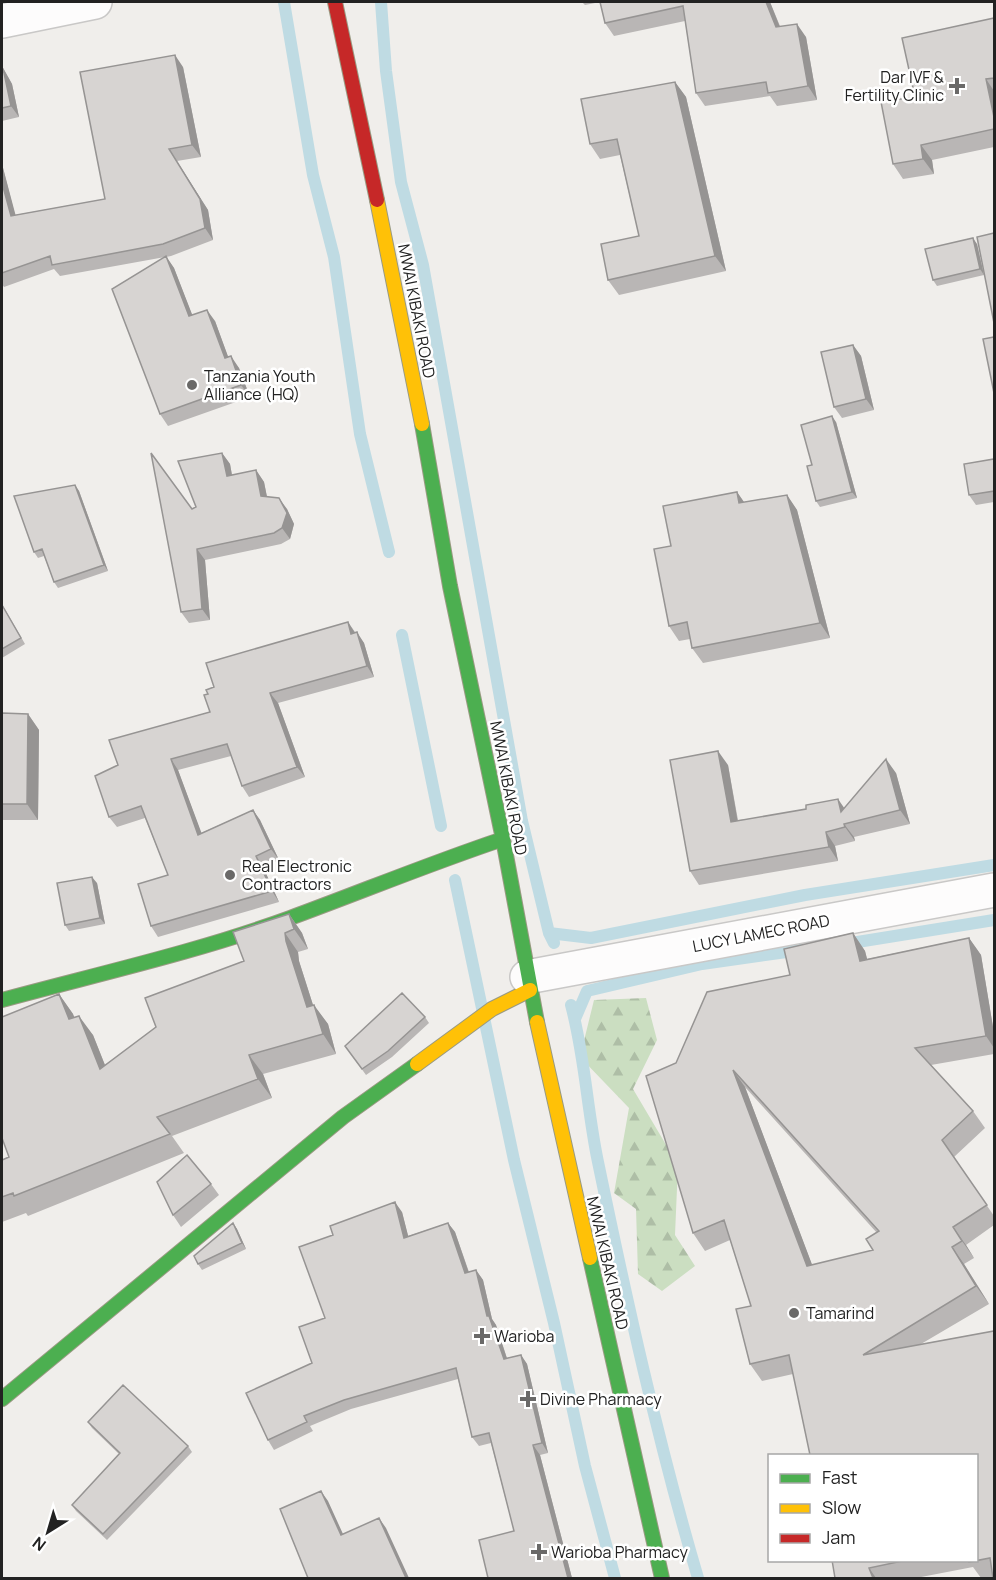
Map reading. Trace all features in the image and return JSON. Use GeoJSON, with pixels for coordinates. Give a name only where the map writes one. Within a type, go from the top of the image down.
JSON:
{"type":"FeatureCollection","features":[{"type":"Feature","properties":{"kind":"main road","name":"MWAI KIBAKI ROAD"},"geometry":{"type":"LineString","coordinates":[[335,2],[408,343],[450,586],[503,839],[529,983],[662,1578]]}},
{"type":"Feature","properties":{"kind":"main road"},"geometry":{"type":"LineString","coordinates":[[2,1000],[229,938],[290,918],[419,867],[503,839]]}},
{"type":"Feature","properties":{"kind":"main road"},"geometry":{"type":"LineString","coordinates":[[2,1399],[342,1117],[529,983]]}},
{"type":"Feature","properties":{"kind":"street"},"geometry":{"type":"LineString","coordinates":[[2,21],[95,2]]}},
{"type":"Feature","properties":{"kind":"street","name":"LUCY LAMEC ROAD"},"geometry":{"type":"LineString","coordinates":[[529,983],[994,890]]}},
{"type":"Feature","properties":{"kind":"green space"},"geometry":{"type":"Polygon","coordinates":[[[646,998],[657,1040],[633,1089],[678,1165],[675,1235],[695,1266],[662,1291],[638,1274],[636,1209],[614,1193],[629,1108],[580,1057],[594,1000],[646,998]]]}},
{"type":"Feature","properties":{"kind":"building"},"geometry":{"type":"Polygon","coordinates":[[[600,2],[766,2],[776,27],[797,24],[808,86],[768,93],[766,82],[696,93],[683,6],[605,23],[600,2]]]}},
{"type":"Feature","properties":{"kind":"building","name":"Dar IVF & Fertility Clinic"},"geometry":{"type":"Polygon","coordinates":[[[994,18],[994,78],[986,79],[994,117],[994,129],[921,145],[923,159],[893,164],[881,102],[915,97],[902,38],[994,18]]]}},
{"type":"Feature","properties":{"kind":"building"},"geometry":{"type":"Polygon","coordinates":[[[175,55],[192,145],[169,149],[200,199],[205,228],[163,244],[52,265],[50,256],[2,273],[2,183],[11,216],[105,199],[80,72],[175,55]]]}},
{"type":"Feature","properties":{"kind":"building"},"geometry":{"type":"Polygon","coordinates":[[[2,68],[11,106],[2,108],[2,68]]]}},
{"type":"Feature","properties":{"kind":"building"},"geometry":{"type":"Polygon","coordinates":[[[675,82],[715,256],[608,280],[601,244],[639,236],[617,139],[590,144],[581,99],[675,82]]]}},
{"type":"Feature","properties":{"kind":"building"},"geometry":{"type":"Polygon","coordinates":[[[994,233],[994,323],[977,237],[994,233]]]}},
{"type":"Feature","properties":{"kind":"building"},"geometry":{"type":"Polygon","coordinates":[[[973,238],[980,269],[933,280],[925,249],[973,238]]]}},
{"type":"Feature","properties":{"kind":"building"},"geometry":{"type":"Polygon","coordinates":[[[166,256],[189,316],[207,310],[225,358],[231,356],[241,385],[160,414],[112,289],[166,256]]]}},
{"type":"Feature","properties":{"kind":"building"},"geometry":{"type":"Polygon","coordinates":[[[994,337],[994,393],[983,339],[994,337]]]}},
{"type":"Feature","properties":{"kind":"building"},"geometry":{"type":"Polygon","coordinates":[[[853,345],[866,399],[834,407],[821,352],[853,345]]]}},
{"type":"Feature","properties":{"kind":"building"},"geometry":{"type":"Polygon","coordinates":[[[832,416],[852,492],[816,501],[807,466],[812,465],[801,425],[832,416]]]}},
{"type":"Feature","properties":{"kind":"building"},"geometry":{"type":"Polygon","coordinates":[[[151,453],[192,509],[196,507],[178,461],[222,453],[227,476],[256,470],[261,496],[279,498],[287,513],[282,528],[274,533],[197,549],[202,609],[181,612],[151,453]]]}},
{"type":"Feature","properties":{"kind":"building"},"geometry":{"type":"Polygon","coordinates":[[[994,459],[994,491],[969,495],[964,464],[994,459]]]}},
{"type":"Feature","properties":{"kind":"building"},"geometry":{"type":"Polygon","coordinates":[[[75,485],[104,565],[54,582],[42,549],[34,552],[14,496],[75,485]]]}},
{"type":"Feature","properties":{"kind":"building"},"geometry":{"type":"Polygon","coordinates":[[[737,492],[739,503],[787,495],[820,623],[692,648],[687,622],[669,626],[654,549],[671,546],[663,506],[737,492]]]}},
{"type":"Feature","properties":{"kind":"building"},"geometry":{"type":"Polygon","coordinates":[[[2,605],[21,638],[2,649],[2,605]]]}},
{"type":"Feature","properties":{"kind":"building"},"geometry":{"type":"Polygon","coordinates":[[[348,622],[351,634],[357,632],[367,666],[270,693],[297,767],[242,786],[227,744],[171,759],[198,835],[253,810],[271,849],[256,856],[272,891],[151,926],[138,884],[168,875],[141,806],[109,817],[95,776],[118,765],[109,740],[210,712],[204,695],[208,694],[206,690],[214,687],[206,663],[348,622]]]}},
{"type":"Feature","properties":{"kind":"building"},"geometry":{"type":"Polygon","coordinates":[[[2,713],[28,714],[27,804],[2,804],[2,713]]]}},
{"type":"Feature","properties":{"kind":"building"},"geometry":{"type":"Polygon","coordinates":[[[718,751],[731,822],[806,809],[806,805],[838,799],[841,812],[886,759],[900,810],[844,824],[845,827],[826,832],[829,847],[690,871],[670,760],[718,751]]]}},
{"type":"Feature","properties":{"kind":"building"},"geometry":{"type":"Polygon","coordinates":[[[92,877],[100,918],[65,925],[57,883],[92,877]]]}},
{"type":"Feature","properties":{"kind":"building"},"geometry":{"type":"Polygon","coordinates":[[[289,914],[294,929],[285,933],[286,941],[307,1007],[314,1005],[323,1034],[249,1055],[258,1079],[157,1117],[170,1134],[14,1196],[13,1193],[2,1197],[2,1160],[9,1157],[2,1138],[2,1017],[59,994],[69,1019],[79,1016],[100,1069],[156,1027],[145,998],[244,961],[233,932],[289,914]]]}},
{"type":"Feature","properties":{"kind":"building"},"geometry":{"type":"Polygon","coordinates":[[[853,933],[860,961],[969,938],[986,1036],[915,1048],[973,1111],[942,1140],[987,1205],[953,1227],[962,1241],[952,1247],[976,1286],[863,1355],[994,1331],[994,1578],[990,1558],[978,1560],[978,1454],[810,1454],[789,1355],[750,1364],[736,1309],[751,1306],[724,1220],[693,1233],[646,1076],[676,1063],[707,992],[790,975],[784,949],[853,933]],[[733,1070],[807,1266],[873,1250],[866,1239],[879,1231],[733,1070]]]}},
{"type":"Feature","properties":{"kind":"building"},"geometry":{"type":"Polygon","coordinates":[[[402,993],[425,1017],[388,1051],[362,1069],[345,1046],[402,993]]]}},
{"type":"Feature","properties":{"kind":"building"},"geometry":{"type":"Polygon","coordinates":[[[187,1155],[211,1184],[173,1215],[157,1182],[187,1155]]]}},
{"type":"Feature","properties":{"kind":"building"},"geometry":{"type":"Polygon","coordinates":[[[395,1202],[404,1238],[448,1223],[465,1273],[476,1270],[487,1316],[489,1316],[504,1359],[521,1355],[542,1443],[533,1445],[568,1578],[488,1578],[479,1540],[514,1531],[489,1433],[472,1437],[456,1368],[344,1400],[304,1416],[307,1422],[268,1440],[246,1393],[312,1363],[299,1327],[325,1318],[299,1247],[333,1235],[330,1226],[395,1202]]]}},
{"type":"Feature","properties":{"kind":"building"},"geometry":{"type":"Polygon","coordinates":[[[233,1223],[242,1243],[198,1264],[194,1256],[233,1223]]]}},
{"type":"Feature","properties":{"kind":"building"},"geometry":{"type":"Polygon","coordinates":[[[123,1385],[188,1446],[103,1534],[72,1505],[120,1453],[88,1422],[123,1385]]]}},
{"type":"Feature","properties":{"kind":"building"},"geometry":{"type":"Polygon","coordinates":[[[321,1491],[341,1535],[379,1518],[406,1578],[308,1578],[280,1509],[321,1491]]]}},
{"type":"Feature","properties":{"kind":"building"},"geometry":{"type":"Polygon","coordinates":[[[832,1562],[898,1562],[869,1568],[873,1578],[835,1578],[832,1562]]]}},
{"type":"Feature","properties":{"kind":"waterway"},"geometry":{"type":"LineString","coordinates":[[284,2],[313,175],[334,257],[360,434],[389,552]]}},
{"type":"Feature","properties":{"kind":"waterway"},"geometry":{"type":"LineString","coordinates":[[381,2],[386,71],[401,182],[423,265],[522,821],[549,933],[554,943]]}},
{"type":"Feature","properties":{"kind":"waterway"},"geometry":{"type":"LineString","coordinates":[[402,635],[441,826]]}},
{"type":"Feature","properties":{"kind":"waterway"},"geometry":{"type":"LineString","coordinates":[[549,933],[591,938],[805,895],[994,865]]}},
{"type":"Feature","properties":{"kind":"waterway"},"geometry":{"type":"LineString","coordinates":[[455,880],[514,1160],[554,1323],[585,1466],[615,1578]]}},
{"type":"Feature","properties":{"kind":"waterway"},"geometry":{"type":"LineString","coordinates":[[845,944],[994,920]]}},
{"type":"Feature","properties":{"kind":"waterway"},"geometry":{"type":"LineString","coordinates":[[575,1019],[587,991],[702,964],[801,950]]}},
{"type":"Feature","properties":{"kind":"waterway"},"geometry":{"type":"LineString","coordinates":[[571,1005],[580,1044],[594,1142],[620,1267],[656,1424],[698,1578]]}},
{"type":"Feature","properties":{"kind":"traffic: fast"},"geometry":{"type":"LineString","coordinates":[[422,424],[450,586],[503,839],[537,1022]]}},
{"type":"Feature","properties":{"kind":"traffic: fast"},"geometry":{"type":"LineString","coordinates":[[2,1000],[183,952],[255,930],[503,839]]}},
{"type":"Feature","properties":{"kind":"traffic: fast"},"geometry":{"type":"LineString","coordinates":[[2,1399],[343,1117],[417,1064]]}},
{"type":"Feature","properties":{"kind":"traffic: fast"},"geometry":{"type":"LineString","coordinates":[[590,1258],[662,1578]]}},
{"type":"Feature","properties":{"kind":"traffic: slow"},"geometry":{"type":"LineString","coordinates":[[377,200],[422,424]]}},
{"type":"Feature","properties":{"kind":"traffic: slow"},"geometry":{"type":"LineString","coordinates":[[417,1064],[492,1009],[530,990]]}},
{"type":"Feature","properties":{"kind":"traffic: slow"},"geometry":{"type":"LineString","coordinates":[[537,1022],[590,1258]]}},
{"type":"Feature","properties":{"kind":"traffic: jam"},"geometry":{"type":"LineString","coordinates":[[335,2],[377,200]]}},
{"type":"Feature","properties":{"kind":"place","name":"Dar IVF & Fertility Clinic"},"geometry":{"type":"Point","coordinates":[957,86]}},
{"type":"Feature","properties":{"kind":"place","name":"Tanzania Youth Alliance (HQ)"},"geometry":{"type":"Point","coordinates":[192,385]}},
{"type":"Feature","properties":{"kind":"place","name":"Real Electronic Contractors"},"geometry":{"type":"Point","coordinates":[230,875]}},
{"type":"Feature","properties":{"kind":"place","name":"Tamarind"},"geometry":{"type":"Point","coordinates":[794,1313]}},
{"type":"Feature","properties":{"kind":"place","name":"Warioba"},"geometry":{"type":"Point","coordinates":[482,1336]}},
{"type":"Feature","properties":{"kind":"place","name":"Divine Pharmacy"},"geometry":{"type":"Point","coordinates":[528,1399]}},
{"type":"Feature","properties":{"kind":"place","name":"Warioba Pharmacy"},"geometry":{"type":"Point","coordinates":[539,1552]}}]}
